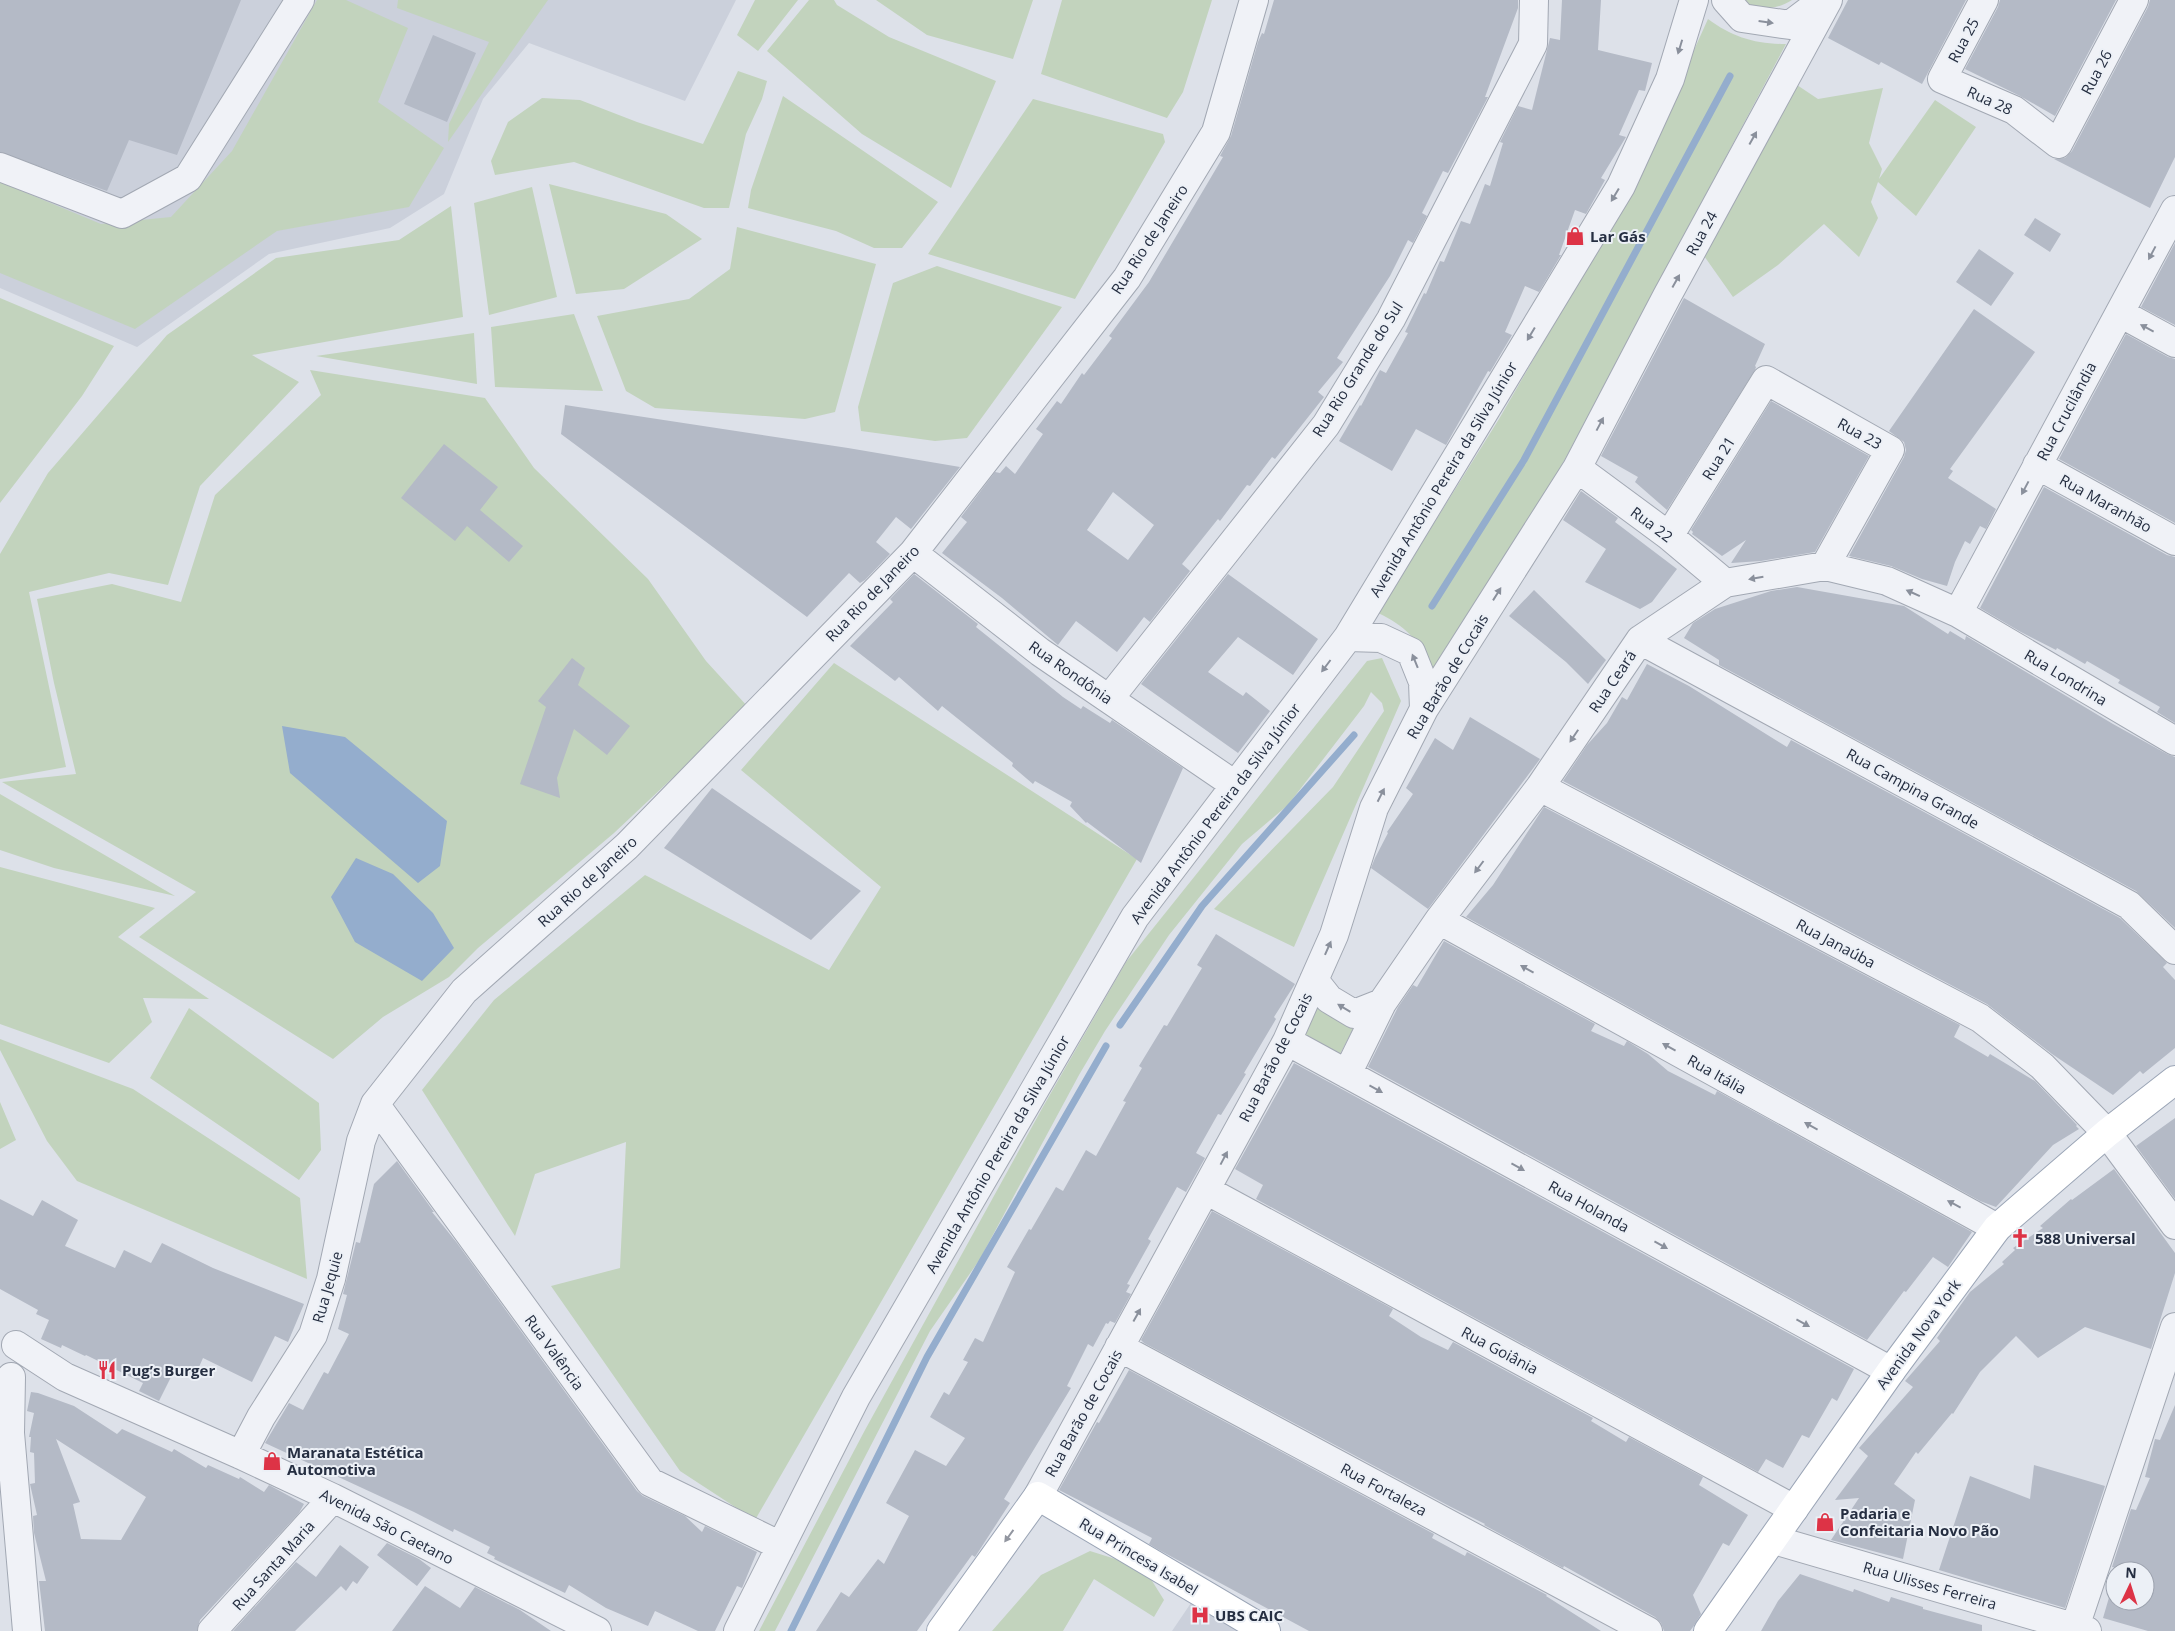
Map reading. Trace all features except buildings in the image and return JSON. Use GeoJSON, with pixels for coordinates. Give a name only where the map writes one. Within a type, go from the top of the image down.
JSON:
{"type":"FeatureCollection","features":[{"type":"Feature","properties":{"kind":"main road","name":"Avenida Nova York"},"geometry":{"type":"LineString","coordinates":[[1708,1631],[1774,1540],[1891,1371],[1997,1228],[2107,1133],[2175,1080]]}},
{"type":"Feature","properties":{"kind":"main road","name":"Rua Princesa Isabel"},"geometry":{"type":"LineString","coordinates":[[1038,1496],[1251,1627]]}},
{"type":"Feature","properties":{"kind":"main road","name":"Rua Barão de Cocais"},"geometry":{"type":"LineString","coordinates":[[941,1631],[1038,1496]]}},
{"type":"Feature","properties":{"kind":"street"},"geometry":{"type":"LineString","coordinates":[[0,167],[122,214],[188,178],[300,0]]}},
{"type":"Feature","properties":{"kind":"street","name":"Rua Rio de Janeiro"},"geometry":{"type":"LineString","coordinates":[[375,1104],[464,991],[627,846],[912,553],[1127,278],[1216,132],[1254,0]]}},
{"type":"Feature","properties":{"kind":"street","name":"Rua Rio Grande do Sul"},"geometry":{"type":"LineString","coordinates":[[1109,698],[1331,417],[1390,318],[1533,44],[1534,0]]}},
{"type":"Feature","properties":{"kind":"street","name":"Avenida Antônio Pereira da Silva Júnior"},"geometry":{"type":"LineString","coordinates":[[738,1631],[856,1396],[1135,917],[1348,637],[1621,186],[1670,79],[1694,0]]}},
{"type":"Feature","properties":{"kind":"street"},"geometry":{"type":"LineString","coordinates":[[1726,0],[1742,18],[1790,25],[1823,0]]}},
{"type":"Feature","properties":{"kind":"street","name":"Rua 24"},"geometry":{"type":"LineString","coordinates":[[1577,468],[1667,296],[1828,0]]}},
{"type":"Feature","properties":{"kind":"street","name":"Rua 25"},"geometry":{"type":"LineString","coordinates":[[1942,80],[1984,0]]}},
{"type":"Feature","properties":{"kind":"street","name":"Rua 26"},"geometry":{"type":"LineString","coordinates":[[2058,144],[2134,0]]}},
{"type":"Feature","properties":{"kind":"street","name":"Rua 28"},"geometry":{"type":"LineString","coordinates":[[1942,80],[2014,110],[2058,144]]}},
{"type":"Feature","properties":{"kind":"street","name":"Rua Crucilândia"},"geometry":{"type":"LineString","coordinates":[[1958,613],[2175,210]]}},
{"type":"Feature","properties":{"kind":"street"},"geometry":{"type":"LineString","coordinates":[[2120,313],[2175,343]]}},
{"type":"Feature","properties":{"kind":"street","name":"Rua 21"},"geometry":{"type":"LineString","coordinates":[[1669,536],[1766,380]]}},
{"type":"Feature","properties":{"kind":"street","name":"Rua 23"},"geometry":{"type":"LineString","coordinates":[[1766,380],[1890,450],[1825,566]]}},
{"type":"Feature","properties":{"kind":"street","name":"Rua Maranhão"},"geometry":{"type":"LineString","coordinates":[[2037,465],[2175,541]]}},
{"type":"Feature","properties":{"kind":"street","name":"Rua 22"},"geometry":{"type":"LineString","coordinates":[[1577,468],[1669,536],[1725,583]]}},
{"type":"Feature","properties":{"kind":"street","name":"Rua Barão de Cocais"},"geometry":{"type":"LineString","coordinates":[[1038,1496],[1287,1041],[1334,935],[1374,808],[1424,709],[1577,468]]}},
{"type":"Feature","properties":{"kind":"street","name":"Rua Rondônia"},"geometry":{"type":"LineString","coordinates":[[912,553],[1040,652],[1235,785]]}},
{"type":"Feature","properties":{"kind":"street","name":"Rua Ceará"},"geometry":{"type":"LineString","coordinates":[[1347,1074],[1382,1003],[1439,920],[1540,787],[1640,640],[1725,583],[1825,566],[1887,581],[1958,613]]}},
{"type":"Feature","properties":{"kind":"street","name":"Rua Londrina"},"geometry":{"type":"LineString","coordinates":[[1958,613],[2175,741]]}},
{"type":"Feature","properties":{"kind":"street"},"geometry":{"type":"LineString","coordinates":[[1348,637],[1381,638],[1411,652],[1423,682],[1424,709]]}},
{"type":"Feature","properties":{"kind":"street","name":"Rua Campina Grande"},"geometry":{"type":"LineString","coordinates":[[1640,640],[2129,905],[2175,950]]}},
{"type":"Feature","properties":{"kind":"street","name":"Rua Janaúba"},"geometry":{"type":"LineString","coordinates":[[1540,787],[1980,1018],[2042,1066],[2107,1133],[2175,1225]]}},
{"type":"Feature","properties":{"kind":"street","name":"Rua Itália"},"geometry":{"type":"LineString","coordinates":[[1439,920],[1997,1228]]}},
{"type":"Feature","properties":{"kind":"street"},"geometry":{"type":"LineString","coordinates":[[1314,980],[1329,999],[1354,1014],[1382,1003]]}},
{"type":"Feature","properties":{"kind":"street","name":"Rua Holanda"},"geometry":{"type":"LineString","coordinates":[[1287,1041],[1891,1371]]}},
{"type":"Feature","properties":{"kind":"street","name":"Rua Jequie"},"geometry":{"type":"LineString","coordinates":[[241,1455],[261,1417],[313,1335],[331,1279],[361,1141],[375,1104]]}},
{"type":"Feature","properties":{"kind":"street","name":"Rua Valência"},"geometry":{"type":"LineString","coordinates":[[375,1104],[650,1482],[781,1546]]}},
{"type":"Feature","properties":{"kind":"street","name":"Rua Goiânia"},"geometry":{"type":"LineString","coordinates":[[1206,1190],[1794,1509]]}},
{"type":"Feature","properties":{"kind":"street"},"geometry":{"type":"LineString","coordinates":[[2081,1629],[2175,1327]]}},
{"type":"Feature","properties":{"kind":"street","name":"Rua Fortaleza"},"geometry":{"type":"LineString","coordinates":[[1119,1346],[1648,1631]]}},
{"type":"Feature","properties":{"kind":"street"},"geometry":{"type":"LineString","coordinates":[[8,1362],[5,1440],[27,1631]]}},
{"type":"Feature","properties":{"kind":"street","name":"Avenida São Caetano"},"geometry":{"type":"LineString","coordinates":[[8,1362],[65,1377],[241,1455],[333,1498],[597,1631]]}},
{"type":"Feature","properties":{"kind":"street","name":"Rua Santa Maria"},"geometry":{"type":"LineString","coordinates":[[212,1631],[333,1498]]}},
{"type":"Feature","properties":{"kind":"street","name":"Rua Ulisses Ferreira"},"geometry":{"type":"LineString","coordinates":[[1774,1540],[2081,1629]]}},
{"type":"Feature","properties":{"kind":"shaded area"},"geometry":{"type":"Polygon","coordinates":[[[0,0],[736,0],[685,101],[529,43],[483,99],[444,194],[390,228],[269,254],[137,347],[0,288],[0,0]]]}},
{"type":"Feature","properties":{"kind":"shaded area","name":"UBS CAIC"},"geometry":{"type":"Polygon","coordinates":[[[1193,1600],[1240,1631],[1172,1631],[1193,1600]]]}},
{"type":"Feature","properties":{"kind":"green space"},"geometry":{"type":"Polygon","coordinates":[[[317,0],[346,0],[408,28],[378,102],[444,148],[409,207],[277,231],[135,329],[0,273],[0,182],[101,224],[171,217],[232,151],[317,0]]]}},
{"type":"Feature","properties":{"kind":"green space"},"geometry":{"type":"Polygon","coordinates":[[[398,0],[548,0],[448,142],[449,124],[489,42],[397,8],[398,0]]]}},
{"type":"Feature","properties":{"kind":"green space"},"geometry":{"type":"Polygon","coordinates":[[[755,0],[798,0],[758,51],[737,35],[755,0]]]}},
{"type":"Feature","properties":{"kind":"green space"},"geometry":{"type":"Polygon","coordinates":[[[809,0],[834,0],[837,5],[889,37],[996,81],[951,188],[862,134],[767,51],[809,0]]]}},
{"type":"Feature","properties":{"kind":"green space"},"geometry":{"type":"Polygon","coordinates":[[[876,0],[1033,0],[1013,59],[927,35],[876,0]]]}},
{"type":"Feature","properties":{"kind":"green space"},"geometry":{"type":"Polygon","coordinates":[[[1062,0],[1212,0],[1183,92],[1167,118],[1041,74],[1062,0]]]}},
{"type":"Feature","properties":{"kind":"green space"},"geometry":{"type":"Polygon","coordinates":[[[1741,0],[1792,0],[1773,8],[1760,8],[1741,0]]]}},
{"type":"Feature","properties":{"kind":"green space"},"geometry":{"type":"Polygon","coordinates":[[[1708,19],[1735,35],[1744,38],[1764,43],[1786,44],[1556,476],[1433,668],[1423,650],[1411,635],[1396,623],[1378,613],[1499,419],[1628,196],[1708,19]]]}},
{"type":"Feature","properties":{"kind":"green space"},"geometry":{"type":"Polygon","coordinates":[[[738,71],[767,81],[762,99],[746,134],[729,208],[704,208],[574,162],[495,175],[491,161],[508,122],[542,98],[580,100],[637,122],[703,144],[738,71]]]}},
{"type":"Feature","properties":{"kind":"green space"},"geometry":{"type":"Polygon","coordinates":[[[1794,83],[1818,99],[1883,88],[1869,143],[1882,169],[1879,179],[1935,100],[1976,127],[1916,216],[1878,182],[1871,202],[1878,218],[1859,257],[1824,224],[1778,265],[1733,297],[1702,253],[1794,83]]]}},
{"type":"Feature","properties":{"kind":"green space"},"geometry":{"type":"Polygon","coordinates":[[[783,96],[938,202],[902,248],[874,248],[836,231],[748,208],[751,190],[783,96]]]}},
{"type":"Feature","properties":{"kind":"green space"},"geometry":{"type":"Polygon","coordinates":[[[1033,99],[1163,134],[1165,142],[1075,299],[928,254],[1033,99]]]}},
{"type":"Feature","properties":{"kind":"green space"},"geometry":{"type":"Polygon","coordinates":[[[549,184],[666,214],[702,239],[624,289],[576,294],[549,184]]]}},
{"type":"Feature","properties":{"kind":"green space"},"geometry":{"type":"Polygon","coordinates":[[[532,187],[557,297],[489,315],[474,203],[532,187]]]}},
{"type":"Feature","properties":{"kind":"green space"},"geometry":{"type":"Polygon","coordinates":[[[451,206],[463,317],[252,355],[299,382],[200,486],[168,585],[109,573],[29,592],[66,767],[0,779],[0,554],[48,473],[167,335],[276,258],[399,240],[451,206]]]}},
{"type":"Feature","properties":{"kind":"green space"},"geometry":{"type":"Polygon","coordinates":[[[737,227],[876,264],[835,412],[805,419],[655,408],[626,391],[597,316],[689,299],[730,269],[737,227]]]}},
{"type":"Feature","properties":{"kind":"green space"},"geometry":{"type":"Polygon","coordinates":[[[937,266],[1062,307],[967,438],[935,441],[861,431],[858,407],[893,283],[937,266]]]}},
{"type":"Feature","properties":{"kind":"green space"},"geometry":{"type":"Polygon","coordinates":[[[0,298],[114,346],[82,396],[0,503],[0,298]]]}},
{"type":"Feature","properties":{"kind":"green space"},"geometry":{"type":"Polygon","coordinates":[[[574,314],[603,391],[495,387],[491,327],[574,314]]]}},
{"type":"Feature","properties":{"kind":"green space"},"geometry":{"type":"Polygon","coordinates":[[[474,333],[477,384],[316,356],[474,333]]]}},
{"type":"Feature","properties":{"kind":"green space"},"geometry":{"type":"Polygon","coordinates":[[[310,370],[485,398],[534,468],[648,579],[706,661],[748,707],[614,833],[478,948],[449,977],[383,1017],[333,1059],[139,937],[196,892],[2,782],[76,774],[54,683],[37,599],[112,584],[181,602],[215,495],[321,395],[310,370]]]}},
{"type":"Feature","properties":{"kind":"green space"},"geometry":{"type":"Polygon","coordinates":[[[1382,658],[1401,701],[1294,947],[1214,909],[1333,787],[1384,711],[1382,703],[1371,692],[1364,706],[1288,805],[1242,844],[1169,935],[1105,1031],[1079,1075],[980,1259],[930,1331],[775,1631],[759,1631],[865,1430],[1044,1105],[1126,962],[1367,661],[1382,658]]]}},
{"type":"Feature","properties":{"kind":"green space"},"geometry":{"type":"Polygon","coordinates":[[[834,663],[1137,859],[755,1520],[680,1471],[551,1286],[620,1268],[626,1142],[535,1174],[515,1236],[422,1090],[494,1000],[645,875],[829,970],[881,887],[741,770],[834,663]]]}},
{"type":"Feature","properties":{"kind":"green space"},"geometry":{"type":"Polygon","coordinates":[[[0,794],[175,896],[54,868],[0,850],[0,794]]]}},
{"type":"Feature","properties":{"kind":"green space"},"geometry":{"type":"Polygon","coordinates":[[[0,867],[155,908],[118,937],[209,999],[143,998],[152,1022],[109,1063],[0,1024],[0,867]]]}},
{"type":"Feature","properties":{"kind":"green space"},"geometry":{"type":"Polygon","coordinates":[[[1316,1002],[1356,1023],[1339,1056],[1299,1035],[1316,1002]]]}},
{"type":"Feature","properties":{"kind":"green space"},"geometry":{"type":"Polygon","coordinates":[[[189,1008],[319,1103],[321,1150],[299,1180],[150,1078],[189,1008]]]}},
{"type":"Feature","properties":{"kind":"green space"},"geometry":{"type":"Polygon","coordinates":[[[0,1039],[133,1089],[300,1198],[307,1279],[77,1181],[47,1141],[0,1050],[0,1039]]]}},
{"type":"Feature","properties":{"kind":"green space"},"geometry":{"type":"Polygon","coordinates":[[[0,1102],[16,1140],[0,1149],[0,1102]]]}},
{"type":"Feature","properties":{"kind":"green space"},"geometry":{"type":"Polygon","coordinates":[[[1090,1551],[1144,1568],[1164,1600],[1154,1617],[1094,1579],[1063,1631],[992,1631],[1041,1575],[1090,1551]]]}},
{"type":"Feature","properties":{"kind":"water"},"geometry":{"type":"Polygon","coordinates":[[[282,726],[345,737],[447,821],[440,866],[418,883],[290,773],[282,726]]]}},
{"type":"Feature","properties":{"kind":"water"},"geometry":{"type":"Polygon","coordinates":[[[356,858],[393,874],[433,913],[454,948],[422,981],[355,942],[331,897],[356,858]]]}},
{"type":"Feature","properties":{"kind":"waterway"},"geometry":{"type":"LineString","coordinates":[[1432,606],[1524,460],[1730,76]]}},
{"type":"Feature","properties":{"kind":"waterway"},"geometry":{"type":"LineString","coordinates":[[1120,1025],[1202,906],[1354,735]]}},
{"type":"Feature","properties":{"kind":"waterway"},"geometry":{"type":"LineString","coordinates":[[791,1631],[927,1357],[1106,1046]]}},
{"type":"Feature","properties":{"kind":"place","name":"Lar Gás"},"geometry":{"type":"Point","coordinates":[1575,236]}},
{"type":"Feature","properties":{"kind":"place","name":"588 Universal"},"geometry":{"type":"Point","coordinates":[2020,1238]}},
{"type":"Feature","properties":{"kind":"place","name":"Pug’s Burger"},"geometry":{"type":"Point","coordinates":[107,1370]}},
{"type":"Feature","properties":{"kind":"place","name":"Maranata Estética Automotiva"},"geometry":{"type":"Point","coordinates":[272,1461]}},
{"type":"Feature","properties":{"kind":"place","name":"Padaria e Confeitaria Novo Pão"},"geometry":{"type":"Point","coordinates":[1825,1522]}},
{"type":"Feature","properties":{"kind":"place","name":"UBS CAIC"},"geometry":{"type":"Point","coordinates":[1200,1615]}}]}
